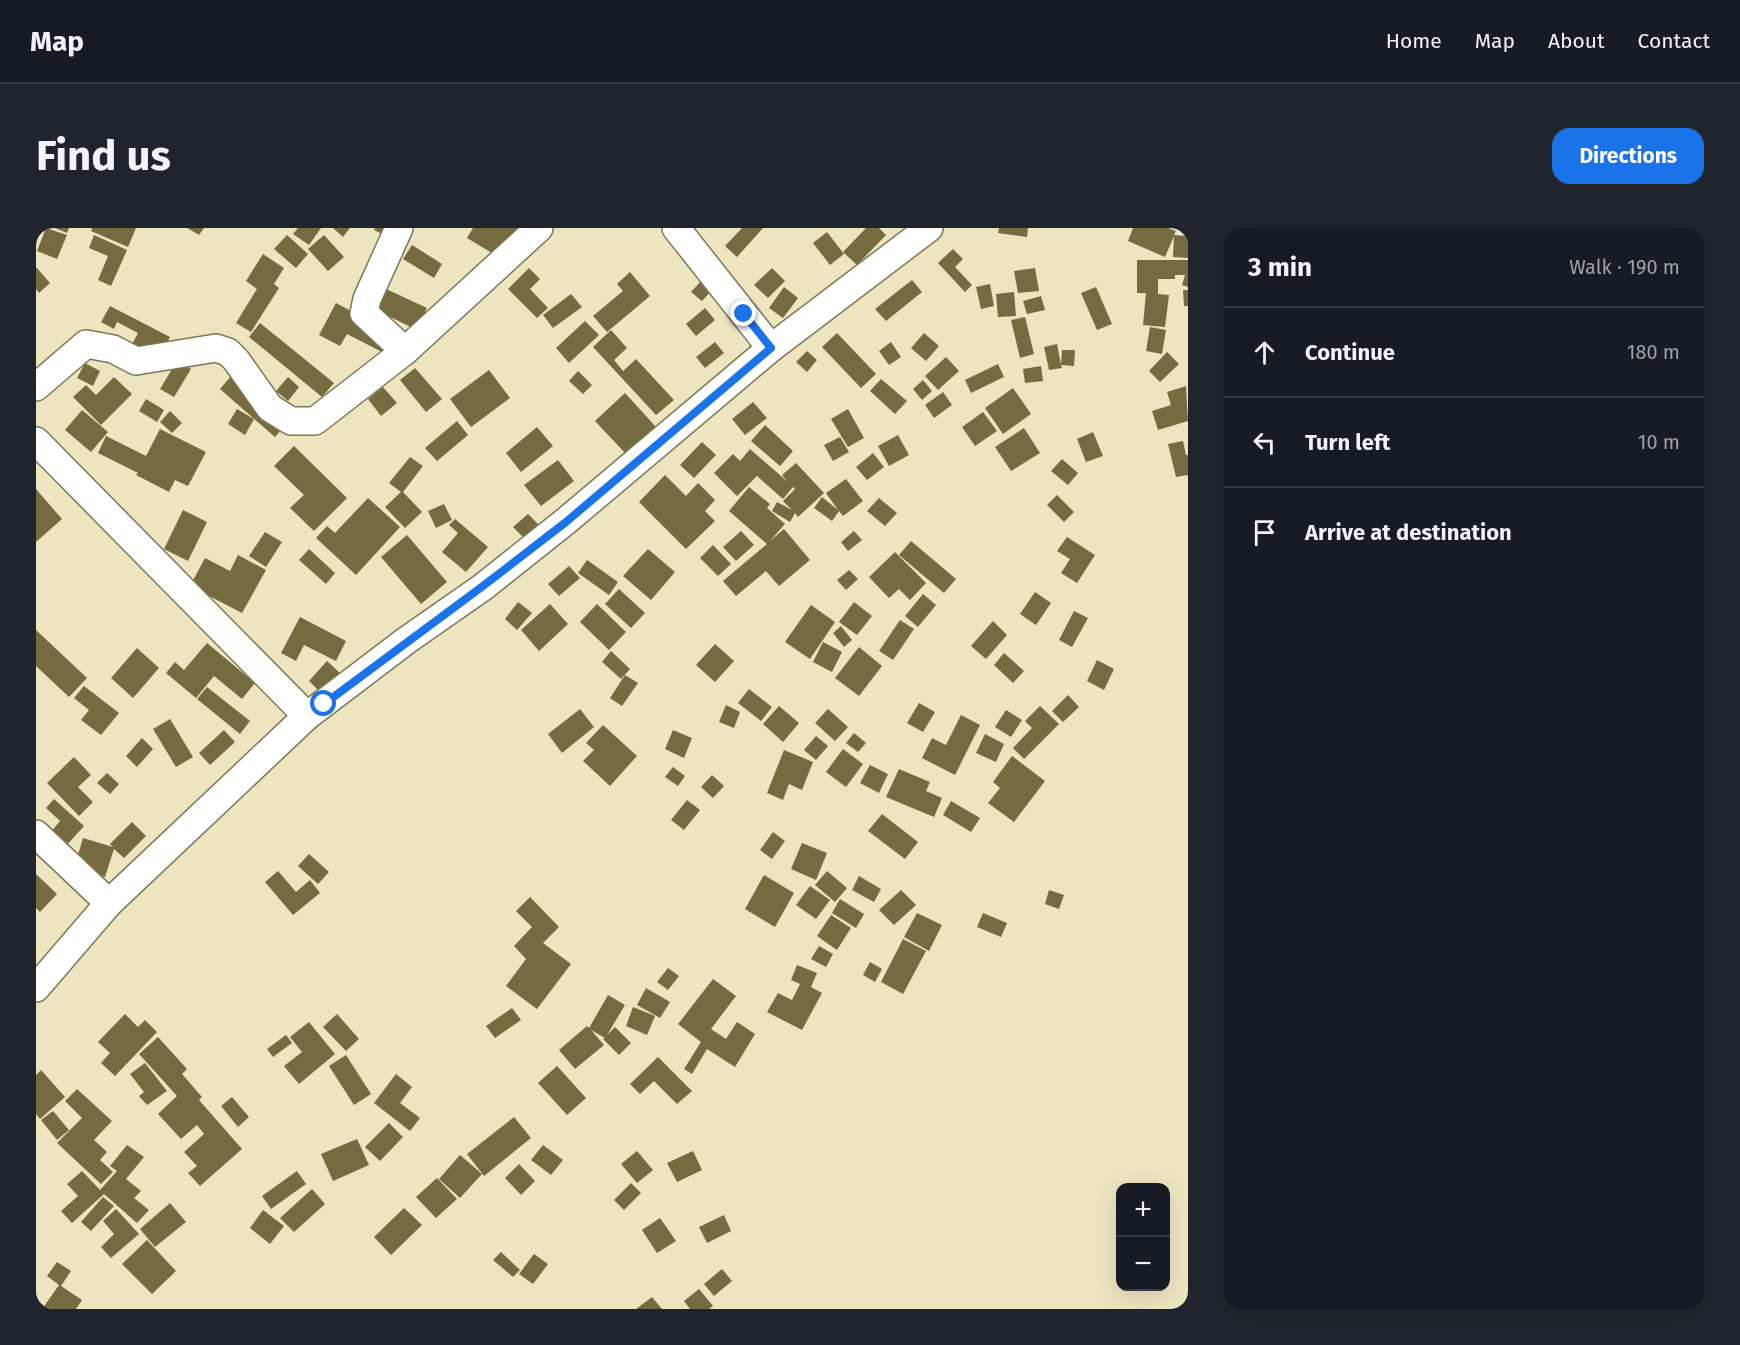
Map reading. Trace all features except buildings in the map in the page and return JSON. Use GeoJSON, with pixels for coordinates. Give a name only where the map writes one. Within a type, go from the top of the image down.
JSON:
{"type":"FeatureCollection","features":[{"type":"Feature","properties":{"kind":"street"},"geometry":{"type":"LineString","coordinates":[[399,228],[367,299],[364,314],[405,351]]}},
{"type":"Feature","properties":{"kind":"street"},"geometry":{"type":"LineString","coordinates":[[36,387],[86,344],[113,349],[136,361],[216,348],[228,352],[236,360],[270,408],[291,421],[315,421],[405,351],[539,228]]}},
{"type":"Feature","properties":{"kind":"street"},"geometry":{"type":"LineString","coordinates":[[676,228],[771,348]]}},
{"type":"Feature","properties":{"kind":"street"},"geometry":{"type":"LineString","coordinates":[[36,988],[109,903],[307,716],[566,522],[771,348],[929,228]]}},
{"type":"Feature","properties":{"kind":"street"},"geometry":{"type":"LineString","coordinates":[[36,441],[307,716]]}},
{"type":"Feature","properties":{"kind":"street"},"geometry":{"type":"LineString","coordinates":[[36,834],[109,903]]}},
{"type":"Feature","properties":{"kind":"route"},"geometry":{"type":"LineString","coordinates":[[324,704],[566,522],[771,348],[744,314]]}}]}
